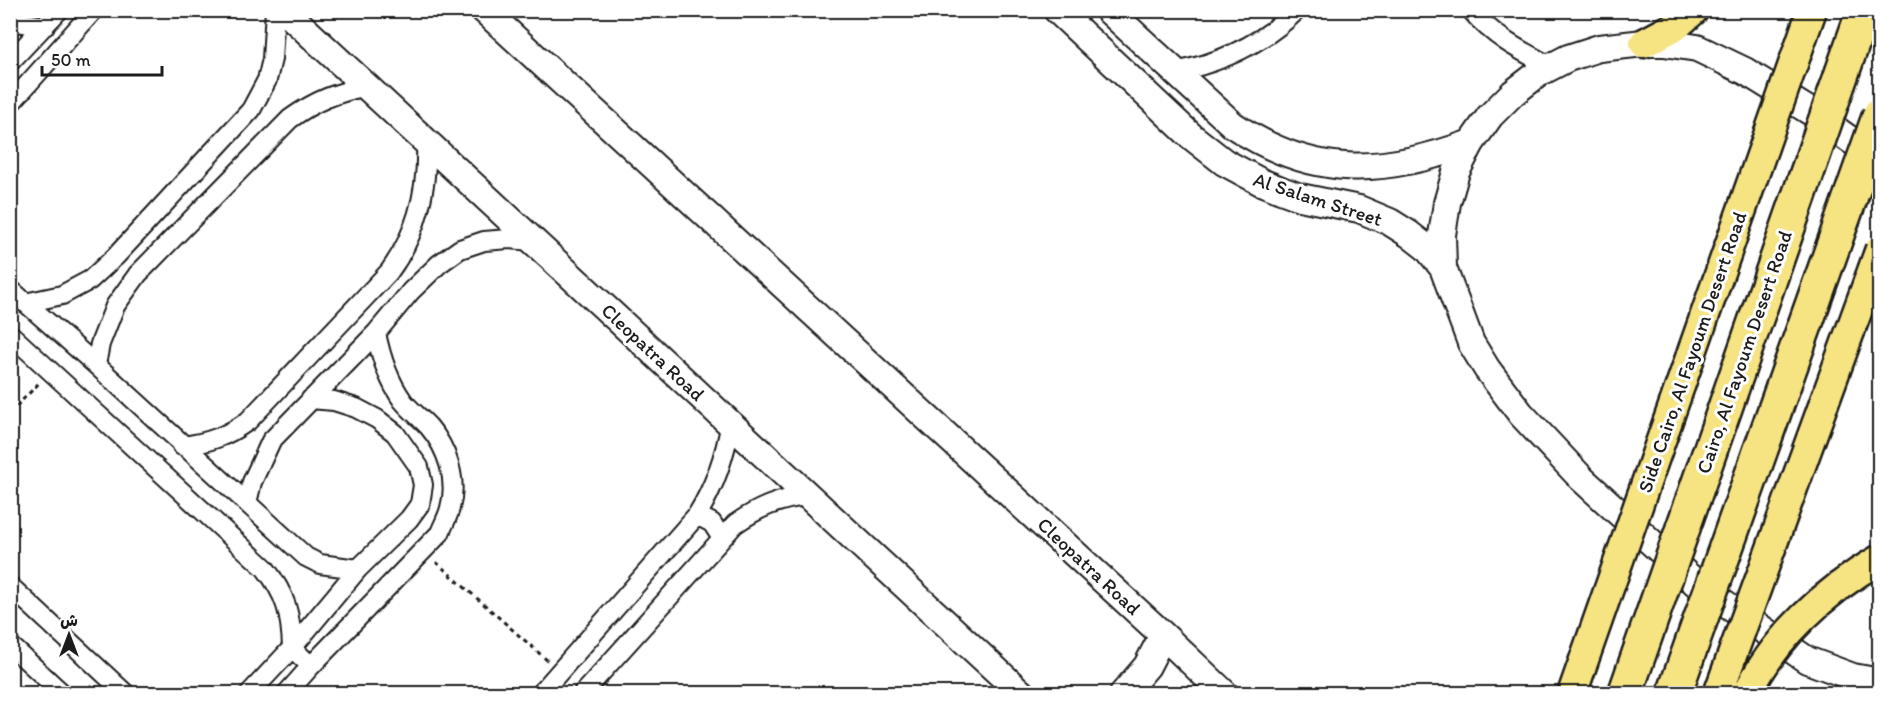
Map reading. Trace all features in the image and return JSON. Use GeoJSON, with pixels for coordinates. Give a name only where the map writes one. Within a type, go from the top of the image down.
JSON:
{"type":"FeatureCollection","features":[{"type":"Feature","properties":{"kind":"highway","name":"Cairo, Al Fayoum Desert Road"},"geometry":{"type":"LineString","coordinates":[[1625,693],[1864,10]]}},
{"type":"Feature","properties":{"kind":"highway"},"geometry":{"type":"LineString","coordinates":[[1674,693],[1880,114]]}},
{"type":"Feature","properties":{"kind":"main road","name":"Cleopatra Road"},"geometry":{"type":"LineString","coordinates":[[284,10],[1022,693]]}},
{"type":"Feature","properties":{"kind":"main road","name":"Cleopatra Road"},"geometry":{"type":"LineString","coordinates":[[484,10],[1225,693]]}},
{"type":"Feature","properties":{"kind":"main road","name":"Al Salam Street"},"geometry":{"type":"LineString","coordinates":[[1057,10],[1191,136],[1224,162],[1242,173],[1300,197],[1359,209],[1390,222],[1427,248],[1443,268]]}},
{"type":"Feature","properties":{"kind":"main road","name":"Al Salam Street"},"geometry":{"type":"LineString","coordinates":[[1107,10],[1233,125],[1290,156],[1354,167],[1385,165],[1429,156],[1471,142]]}},
{"type":"Feature","properties":{"kind":"main road"},"geometry":{"type":"LineString","coordinates":[[1644,43],[1669,30],[1694,10]]}},
{"type":"Feature","properties":{"kind":"main road","name":"Side Cairo, Al Fayoum Desert Road"},"geometry":{"type":"LineString","coordinates":[[1572,693],[1812,10]]}},
{"type":"Feature","properties":{"kind":"main road"},"geometry":{"type":"LineString","coordinates":[[1880,161],[1811,112],[1745,71],[1697,48],[1665,43],[1644,43],[1599,48],[1550,66],[1513,93],[1490,116],[1471,142],[1456,172],[1447,203],[1442,236],[1443,268],[1471,344],[1521,414],[1582,479],[1698,585],[1808,660],[1853,677],[1880,682]]}},
{"type":"Feature","properties":{"kind":"main road"},"geometry":{"type":"LineString","coordinates":[[1718,693],[1880,249]]}},
{"type":"Feature","properties":{"kind":"main road"},"geometry":{"type":"LineString","coordinates":[[1747,693],[1769,656],[1805,616],[1845,582],[1880,559]]}},
{"type":"Feature","properties":{"kind":"main road"},"geometry":{"type":"LineString","coordinates":[[1123,693],[1147,666],[1163,634]]}},
{"type":"Feature","properties":{"kind":"street"},"geometry":{"type":"LineString","coordinates":[[10,62],[59,10]]}},
{"type":"Feature","properties":{"kind":"street"},"geometry":{"type":"LineString","coordinates":[[10,104],[94,10]]}},
{"type":"Feature","properties":{"kind":"street"},"geometry":{"type":"LineString","coordinates":[[25,303],[62,295],[90,280],[116,256],[251,110],[267,80],[272,59],[275,10]]}},
{"type":"Feature","properties":{"kind":"street"},"geometry":{"type":"LineString","coordinates":[[1174,72],[1214,63],[1252,46],[1285,22],[1297,10]]}},
{"type":"Feature","properties":{"kind":"street"},"geometry":{"type":"LineString","coordinates":[[1471,10],[1503,40],[1550,66]]}},
{"type":"Feature","properties":{"kind":"street"},"geometry":{"type":"LineString","coordinates":[[10,21],[45,26]]}},
{"type":"Feature","properties":{"kind":"street"},"geometry":{"type":"LineString","coordinates":[[96,365],[100,344],[115,306],[138,274],[290,119],[335,93],[367,86]]}},
{"type":"Feature","properties":{"kind":"street"},"geometry":{"type":"LineString","coordinates":[[182,446],[218,439],[248,421],[389,272],[410,237],[421,199],[427,160],[426,141]]}},
{"type":"Feature","properties":{"kind":"street"},"geometry":{"type":"LineString","coordinates":[[247,503],[261,460],[271,441],[376,333],[439,264],[460,249],[484,241],[509,239],[533,241]]}},
{"type":"Feature","properties":{"kind":"street"},"geometry":{"type":"LineString","coordinates":[[10,289],[306,557],[320,564],[358,569]]}},
{"type":"Feature","properties":{"kind":"street"},"geometry":{"type":"LineString","coordinates":[[286,693],[440,533],[451,507],[453,478],[445,450],[393,385],[385,369],[376,333]]}},
{"type":"Feature","properties":{"kind":"street"},"geometry":{"type":"LineString","coordinates":[[10,334],[265,568],[278,585],[287,605],[292,648],[311,666]]}},
{"type":"Feature","properties":{"kind":"street"},"geometry":{"type":"LineString","coordinates":[[249,693],[292,648],[358,569],[409,519],[420,504],[423,485],[420,467],[394,434],[377,419],[356,408],[334,401],[311,399]]}},
{"type":"Feature","properties":{"kind":"street"},"geometry":{"type":"LineString","coordinates":[[248,421],[271,441]]}},
{"type":"Feature","properties":{"kind":"street"},"geometry":{"type":"LineString","coordinates":[[540,693],[697,515],[716,480],[725,451],[730,422]]}},
{"type":"Feature","properties":{"kind":"street"},"geometry":{"type":"LineString","coordinates":[[582,693],[735,524],[769,504],[788,498],[807,496]]}},
{"type":"Feature","properties":{"kind":"street"},"geometry":{"type":"LineString","coordinates":[[697,515],[712,523],[721,537]]}},
{"type":"Feature","properties":{"kind":"street"},"geometry":{"type":"LineString","coordinates":[[10,585],[126,693]]}},
{"type":"Feature","properties":{"kind":"street"},"geometry":{"type":"LineString","coordinates":[[10,645],[63,693]]}},
{"type":"Feature","properties":{"kind":"path"},"geometry":{"type":"LineString","coordinates":[[10,413],[51,370]]}},
{"type":"Feature","properties":{"kind":"path"},"geometry":{"type":"LineString","coordinates":[[423,551],[560,672]]}}]}
